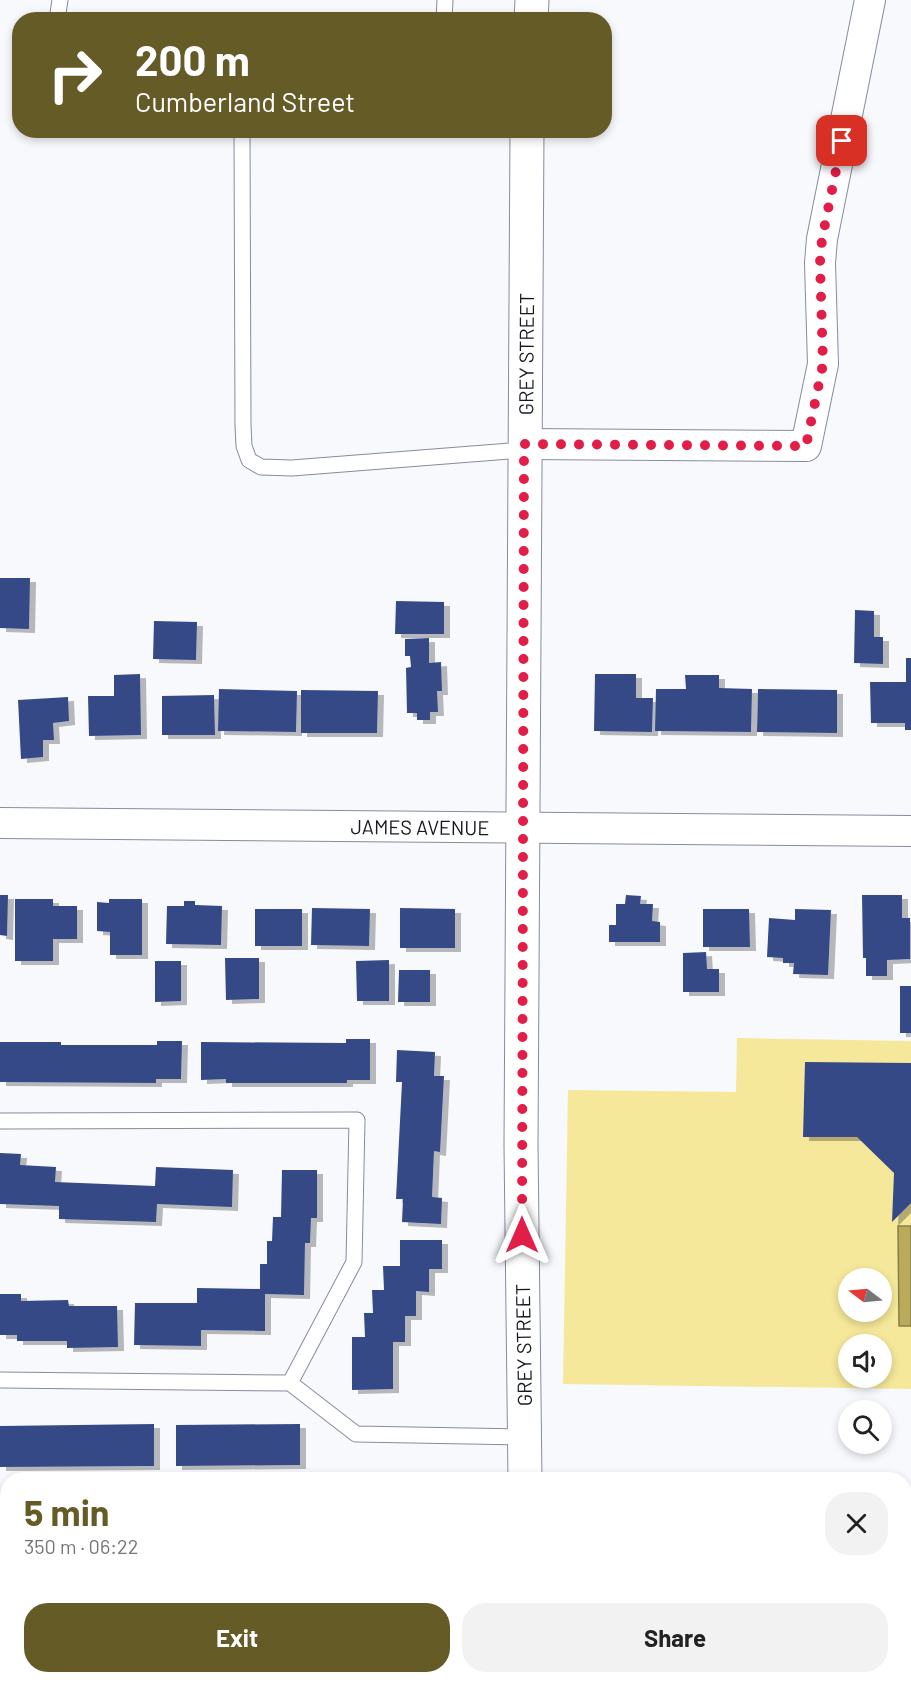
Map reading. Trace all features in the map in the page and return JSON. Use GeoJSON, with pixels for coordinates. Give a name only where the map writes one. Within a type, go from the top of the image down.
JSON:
{"type":"FeatureCollection","features":[{"type":"Feature","properties":{"kind":"street"},"geometry":{"type":"LineString","coordinates":[[524,447],[806,446],[823,364],[820,262],[822,239],[870,0]]}},
{"type":"Feature","properties":{"kind":"street","name":"GREY STREET"},"geometry":{"type":"LineString","coordinates":[[525,1472],[521,1145],[526,138]]}},
{"type":"Feature","properties":{"kind":"street","name":"JAMES AVENUE"},"geometry":{"type":"LineString","coordinates":[[0,823],[911,831]]}},
{"type":"Feature","properties":{"kind":"lane"},"geometry":{"type":"LineString","coordinates":[[242,138],[243,425],[244,446],[249,460],[261,467],[292,468],[524,447]]}},
{"type":"Feature","properties":{"kind":"lane"},"geometry":{"type":"LineString","coordinates":[[0,1121],[357,1120],[354,1262],[290,1383]]}},
{"type":"Feature","properties":{"kind":"lane"},"geometry":{"type":"LineString","coordinates":[[0,1380],[290,1383],[356,1434],[524,1437]]}},
{"type":"Feature","properties":{"kind":"shaded area"},"geometry":{"type":"Polygon","coordinates":[[[737,1038],[911,1041],[911,1389],[841,1388],[892,1388],[892,1334],[838,1334],[838,1388],[563,1384],[568,1090],[736,1092],[737,1038]]]}},
{"type":"Feature","properties":{"kind":"shaded area"},"geometry":{"type":"Polygon","coordinates":[[[898,1226],[911,1226],[911,1326],[899,1326],[898,1226]]]}},
{"type":"Feature","properties":{"kind":"building"},"geometry":{"type":"Polygon","coordinates":[[[0,578],[30,578],[29,629],[0,628],[0,578]]]}},
{"type":"Feature","properties":{"kind":"building"},"geometry":{"type":"Polygon","coordinates":[[[396,601],[444,602],[444,634],[395,634],[396,601]]]}},
{"type":"Feature","properties":{"kind":"building"},"geometry":{"type":"Polygon","coordinates":[[[855,610],[874,611],[874,637],[883,637],[883,664],[854,663],[855,610]]]}},
{"type":"Feature","properties":{"kind":"building"},"geometry":{"type":"Polygon","coordinates":[[[154,621],[197,622],[196,660],[153,659],[154,621]]]}},
{"type":"Feature","properties":{"kind":"building"},"geometry":{"type":"Polygon","coordinates":[[[429,638],[429,663],[441,662],[442,691],[437,691],[438,712],[430,712],[430,720],[417,720],[417,713],[407,713],[406,668],[411,667],[410,656],[405,656],[405,639],[429,638]]]}},
{"type":"Feature","properties":{"kind":"building"},"geometry":{"type":"Polygon","coordinates":[[[906,658],[911,658],[911,730],[905,730],[905,723],[871,723],[870,682],[906,682],[906,658]]]}},
{"type":"Feature","properties":{"kind":"building"},"geometry":{"type":"Polygon","coordinates":[[[140,674],[141,735],[89,736],[88,696],[114,696],[114,675],[140,674]]]}},
{"type":"Feature","properties":{"kind":"building"},"geometry":{"type":"Polygon","coordinates":[[[595,674],[636,674],[636,698],[653,698],[652,732],[594,731],[595,674]]]}},
{"type":"Feature","properties":{"kind":"building"},"geometry":{"type":"Polygon","coordinates":[[[685,675],[719,675],[719,688],[752,689],[751,732],[655,731],[656,689],[686,689],[685,675]]]}},
{"type":"Feature","properties":{"kind":"building"},"geometry":{"type":"Polygon","coordinates":[[[219,689],[297,691],[296,732],[218,731],[219,689]]]}},
{"type":"Feature","properties":{"kind":"building"},"geometry":{"type":"Polygon","coordinates":[[[758,689],[837,690],[837,733],[757,732],[758,689]]]}},
{"type":"Feature","properties":{"kind":"building"},"geometry":{"type":"Polygon","coordinates":[[[301,690],[378,691],[377,733],[301,733],[301,690]]]}},
{"type":"Feature","properties":{"kind":"building"},"geometry":{"type":"Polygon","coordinates":[[[214,695],[215,735],[162,735],[162,696],[214,695]]]}},
{"type":"Feature","properties":{"kind":"building"},"geometry":{"type":"Polygon","coordinates":[[[68,697],[69,721],[53,723],[54,740],[43,740],[43,757],[21,759],[18,700],[68,697]]]}},
{"type":"Feature","properties":{"kind":"building"},"geometry":{"type":"Polygon","coordinates":[[[0,895],[8,895],[7,936],[0,935],[0,895]]]}},
{"type":"Feature","properties":{"kind":"building"},"geometry":{"type":"Polygon","coordinates":[[[626,895],[641,896],[640,904],[653,904],[652,921],[660,922],[660,942],[609,942],[609,925],[616,925],[616,904],[625,904],[626,895]]]}},
{"type":"Feature","properties":{"kind":"building"},"geometry":{"type":"Polygon","coordinates":[[[862,895],[902,895],[902,918],[910,918],[910,959],[887,960],[887,976],[866,976],[866,958],[863,958],[862,895]]]}},
{"type":"Feature","properties":{"kind":"building"},"geometry":{"type":"Polygon","coordinates":[[[15,899],[53,899],[53,906],[77,906],[77,939],[53,939],[53,961],[15,961],[15,899]]]}},
{"type":"Feature","properties":{"kind":"building"},"geometry":{"type":"Polygon","coordinates":[[[109,899],[142,899],[142,955],[110,955],[110,932],[97,931],[97,902],[109,903],[109,899]]]}},
{"type":"Feature","properties":{"kind":"building"},"geometry":{"type":"Polygon","coordinates":[[[184,901],[195,901],[195,905],[222,906],[221,945],[166,944],[167,906],[184,906],[184,901]]]}},
{"type":"Feature","properties":{"kind":"building"},"geometry":{"type":"Polygon","coordinates":[[[312,908],[370,909],[369,946],[311,945],[312,908]]]}},
{"type":"Feature","properties":{"kind":"building"},"geometry":{"type":"Polygon","coordinates":[[[400,908],[455,909],[455,948],[400,948],[400,908]]]}},
{"type":"Feature","properties":{"kind":"building"},"geometry":{"type":"Polygon","coordinates":[[[255,909],[302,909],[302,946],[255,946],[255,909]]]}},
{"type":"Feature","properties":{"kind":"building"},"geometry":{"type":"Polygon","coordinates":[[[703,909],[749,909],[750,947],[703,947],[703,909]]]}},
{"type":"Feature","properties":{"kind":"building"},"geometry":{"type":"Polygon","coordinates":[[[795,909],[831,910],[828,975],[793,974],[794,963],[783,963],[783,958],[767,957],[769,918],[795,920],[795,909]]]}},
{"type":"Feature","properties":{"kind":"building"},"geometry":{"type":"Polygon","coordinates":[[[706,952],[707,969],[719,969],[719,992],[683,992],[683,953],[706,952]]]}},
{"type":"Feature","properties":{"kind":"building"},"geometry":{"type":"Polygon","coordinates":[[[225,958],[259,958],[259,999],[226,1000],[225,958]]]}},
{"type":"Feature","properties":{"kind":"building"},"geometry":{"type":"Polygon","coordinates":[[[389,960],[389,1001],[357,1001],[356,961],[389,960]]]}},
{"type":"Feature","properties":{"kind":"building"},"geometry":{"type":"Polygon","coordinates":[[[155,961],[181,961],[181,1001],[155,1002],[155,961]]]}},
{"type":"Feature","properties":{"kind":"building"},"geometry":{"type":"Polygon","coordinates":[[[399,970],[430,970],[430,1002],[398,1002],[399,970]]]}},
{"type":"Feature","properties":{"kind":"building"},"geometry":{"type":"Polygon","coordinates":[[[900,986],[911,986],[911,1033],[900,1033],[900,986]]]}},
{"type":"Feature","properties":{"kind":"building"},"geometry":{"type":"Polygon","coordinates":[[[346,1039],[370,1039],[370,1080],[347,1080],[347,1083],[226,1083],[226,1079],[201,1080],[201,1042],[346,1043],[346,1039]]]}},
{"type":"Feature","properties":{"kind":"building"},"geometry":{"type":"Polygon","coordinates":[[[157,1041],[182,1041],[181,1079],[156,1079],[156,1083],[0,1082],[0,1042],[61,1042],[61,1045],[157,1045],[157,1041]]]}},
{"type":"Feature","properties":{"kind":"building"},"geometry":{"type":"Polygon","coordinates":[[[397,1050],[435,1052],[434,1076],[444,1076],[440,1152],[434,1151],[432,1197],[442,1198],[441,1224],[402,1222],[403,1199],[396,1199],[402,1082],[396,1082],[397,1050]]]}},
{"type":"Feature","properties":{"kind":"building"},"geometry":{"type":"Polygon","coordinates":[[[805,1062],[911,1063],[911,1203],[892,1222],[894,1173],[857,1137],[803,1137],[805,1062]]]}},
{"type":"Feature","properties":{"kind":"building"},"geometry":{"type":"Polygon","coordinates":[[[0,1153],[21,1154],[20,1165],[56,1167],[55,1182],[155,1186],[156,1167],[233,1170],[232,1207],[157,1204],[156,1222],[59,1219],[59,1206],[0,1204],[0,1153]]]}},
{"type":"Feature","properties":{"kind":"building"},"geometry":{"type":"Polygon","coordinates":[[[282,1170],[317,1170],[317,1218],[311,1218],[310,1243],[305,1243],[304,1295],[265,1294],[265,1331],[201,1330],[201,1346],[134,1345],[135,1303],[197,1303],[197,1288],[260,1289],[260,1264],[267,1264],[267,1241],[272,1241],[273,1217],[281,1217],[282,1170]]]}},
{"type":"Feature","properties":{"kind":"building"},"geometry":{"type":"Polygon","coordinates":[[[400,1240],[442,1240],[442,1269],[429,1269],[429,1292],[416,1291],[416,1316],[405,1316],[405,1342],[393,1342],[393,1389],[352,1390],[352,1337],[365,1337],[364,1313],[373,1313],[372,1290],[384,1290],[383,1266],[400,1266],[400,1240]]]}},
{"type":"Feature","properties":{"kind":"building"},"geometry":{"type":"Polygon","coordinates":[[[0,1294],[21,1294],[21,1301],[68,1300],[69,1306],[117,1306],[118,1347],[67,1348],[67,1341],[17,1341],[17,1335],[0,1335],[0,1294]]]}},
{"type":"Feature","properties":{"kind":"building"},"geometry":{"type":"Polygon","coordinates":[[[154,1424],[154,1466],[0,1467],[0,1426],[154,1424]]]}},
{"type":"Feature","properties":{"kind":"building"},"geometry":{"type":"Polygon","coordinates":[[[300,1424],[300,1465],[176,1466],[176,1425],[300,1424]]]}},
{"type":"Feature","properties":{"kind":"route"},"geometry":{"type":"LineString","coordinates":[[522,1235],[524,444],[806,446],[823,364],[820,262],[822,239],[842,141]]}}]}
